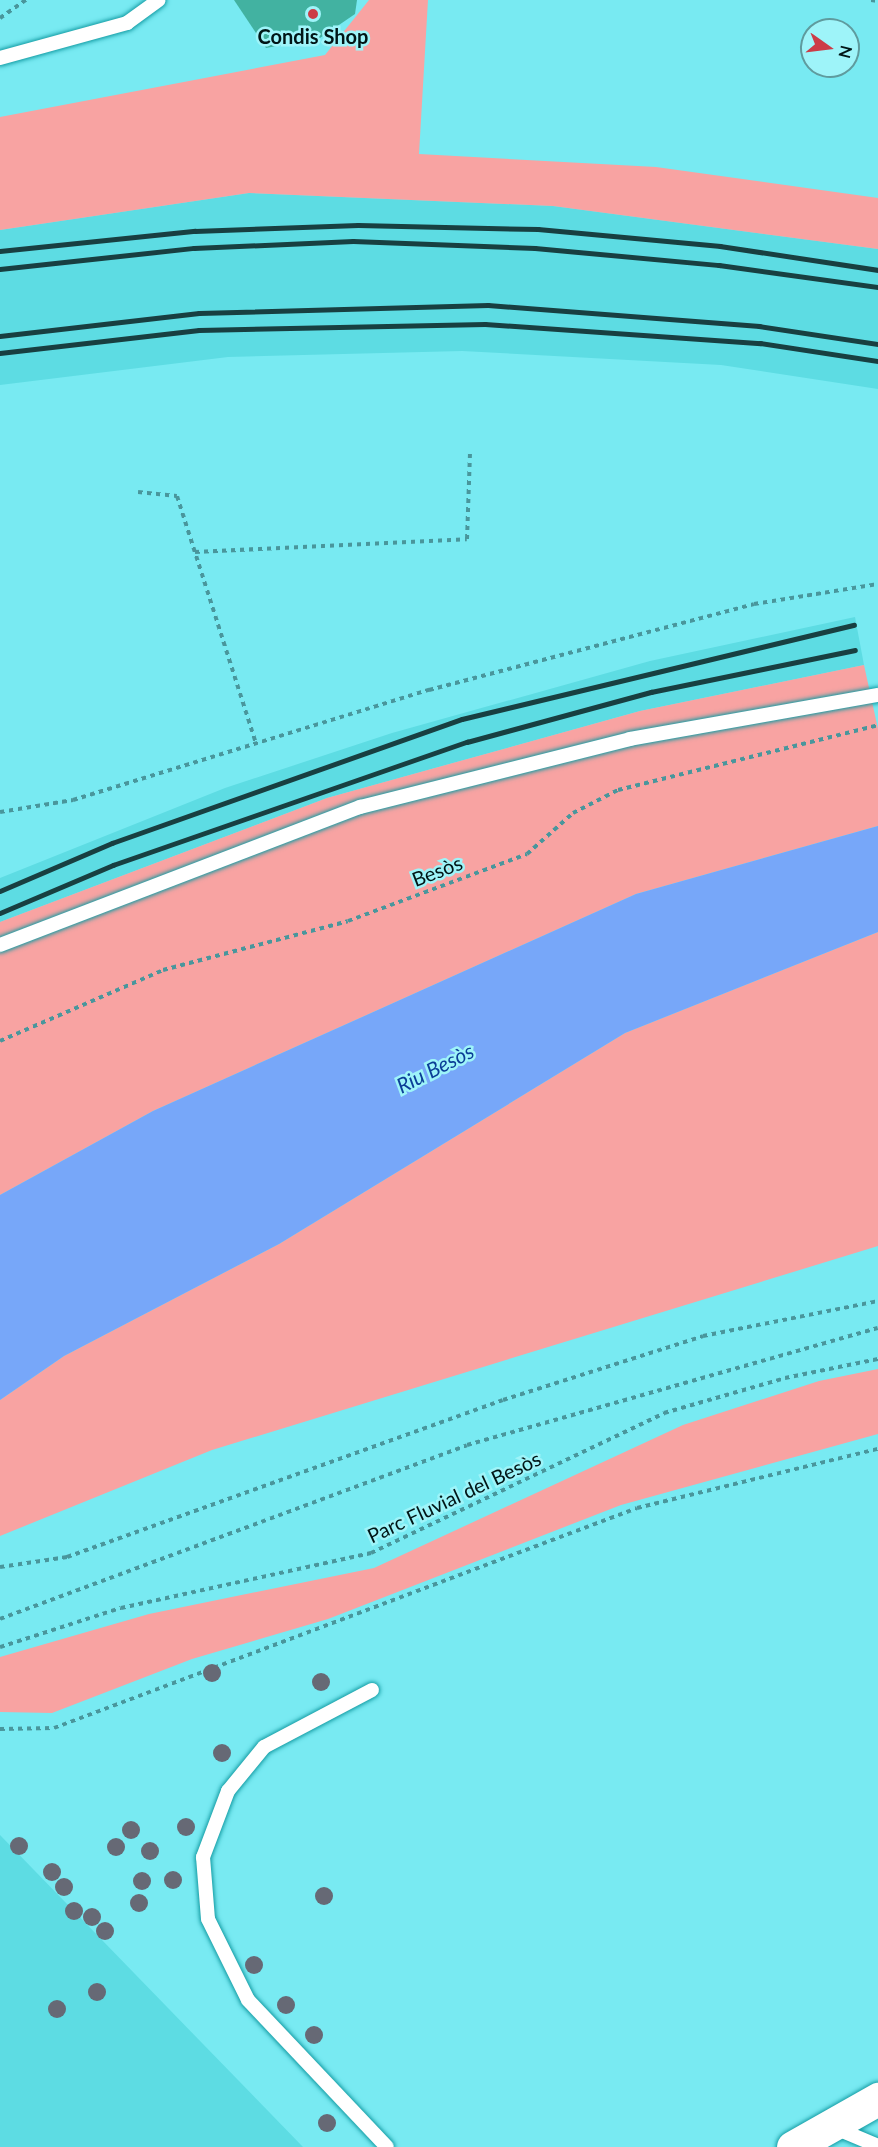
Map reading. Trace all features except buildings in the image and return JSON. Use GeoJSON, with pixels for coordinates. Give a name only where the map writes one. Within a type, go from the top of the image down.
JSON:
{"type":"FeatureCollection","features":[{"type":"Feature","properties":{"kind":"street"},"geometry":{"type":"LineString","coordinates":[[793,2147],[878,2099]]}},
{"type":"Feature","properties":{"kind":"lane"},"geometry":{"type":"LineString","coordinates":[[0,58],[127,23],[159,0]]}},
{"type":"Feature","properties":{"kind":"lane"},"geometry":{"type":"LineString","coordinates":[[0,945],[360,807],[630,739],[878,695]]}},
{"type":"Feature","properties":{"kind":"lane"},"geometry":{"type":"LineString","coordinates":[[372,1690],[264,1747],[228,1791],[203,1857],[208,1918],[248,2000],[387,2147]]}},
{"type":"Feature","properties":{"kind":"lane"},"geometry":{"type":"LineString","coordinates":[[830,2126],[878,2146]]}},
{"type":"Feature","properties":{"kind":"path"},"geometry":{"type":"LineString","coordinates":[[0,18],[26,0]]}},
{"type":"Feature","properties":{"kind":"path"},"geometry":{"type":"LineString","coordinates":[[871,0],[878,2]]}},
{"type":"Feature","properties":{"kind":"path"},"geometry":{"type":"LineString","coordinates":[[195,552],[467,539],[470,451]]}},
{"type":"Feature","properties":{"kind":"path"},"geometry":{"type":"LineString","coordinates":[[138,492],[177,496],[256,743]]}},
{"type":"Feature","properties":{"kind":"path"},"geometry":{"type":"LineString","coordinates":[[0,812],[74,800],[429,690],[754,604],[878,584]]}},
{"type":"Feature","properties":{"kind":"path","name":"Besòs"},"geometry":{"type":"LineString","coordinates":[[0,1041],[163,970],[348,921],[526,854],[573,813],[618,790],[878,725]]}},
{"type":"Feature","properties":{"kind":"path"},"geometry":{"type":"LineString","coordinates":[[0,1567],[67,1557],[503,1400],[703,1336],[878,1301]]}},
{"type":"Feature","properties":{"kind":"path","name":"Parc Fluvial del Besòs"},"geometry":{"type":"LineString","coordinates":[[0,1619],[467,1445],[878,1328]]}},
{"type":"Feature","properties":{"kind":"path","name":"Parc Fluvial del Besòs"},"geometry":{"type":"LineString","coordinates":[[0,1647],[121,1608],[371,1553],[664,1413],[785,1378],[878,1359]]}},
{"type":"Feature","properties":{"kind":"path"},"geometry":{"type":"LineString","coordinates":[[0,1729],[54,1728],[637,1508],[878,1449]]}},
{"type":"Feature","properties":{"kind":"shaded area"},"geometry":{"type":"Polygon","coordinates":[[[369,0],[428,0],[419,154],[656,167],[878,198],[878,249],[553,206],[249,193],[0,230],[0,117],[325,55],[369,0]]]}},
{"type":"Feature","properties":{"kind":"shaded area"},"geometry":{"type":"Polygon","coordinates":[[[249,193],[553,206],[878,249],[878,389],[721,365],[462,351],[228,357],[0,385],[0,230],[249,193]]]}},
{"type":"Feature","properties":{"kind":"shaded area"},"geometry":{"type":"Polygon","coordinates":[[[855,617],[864,665],[640,711],[327,798],[0,922],[0,878],[225,788],[392,733],[650,661],[855,617]]]}},
{"type":"Feature","properties":{"kind":"shaded area"},"geometry":{"type":"Polygon","coordinates":[[[864,665],[878,729],[878,826],[636,894],[153,1111],[0,1195],[0,922],[327,798],[640,711],[864,665]]]}},
{"type":"Feature","properties":{"kind":"shaded area"},"geometry":{"type":"Polygon","coordinates":[[[878,932],[878,1246],[212,1450],[0,1536],[0,1400],[64,1356],[279,1244],[625,1033],[878,932]]]}},
{"type":"Feature","properties":{"kind":"shaded area"},"geometry":{"type":"Polygon","coordinates":[[[878,1369],[878,1434],[621,1505],[328,1619],[192,1659],[52,1713],[0,1712],[0,1657],[149,1614],[374,1568],[683,1425],[819,1381],[878,1369]]]}},
{"type":"Feature","properties":{"kind":"shaded area"},"geometry":{"type":"Polygon","coordinates":[[[0,1835],[303,2147],[0,2147],[0,1835]]]}},
{"type":"Feature","properties":{"kind":"water","name":"Riu Besòs"},"geometry":{"type":"Polygon","coordinates":[[[878,826],[878,932],[625,1033],[279,1244],[64,1356],[0,1400],[0,1195],[153,1111],[636,894],[878,826]]]}},
{"type":"Feature","properties":{"kind":"railway"},"geometry":{"type":"LineString","coordinates":[[0,251],[195,231],[358,225],[538,229],[720,246],[878,270]]}},
{"type":"Feature","properties":{"kind":"railway"},"geometry":{"type":"LineString","coordinates":[[0,269],[194,248],[353,241],[535,248],[719,265],[878,287]]}},
{"type":"Feature","properties":{"kind":"railway"},"geometry":{"type":"LineString","coordinates":[[0,336],[199,313],[488,305],[759,326],[878,344]]}},
{"type":"Feature","properties":{"kind":"railway"},"geometry":{"type":"LineString","coordinates":[[0,353],[199,330],[485,324],[760,343],[878,361]]}},
{"type":"Feature","properties":{"kind":"railway"},"geometry":{"type":"LineString","coordinates":[[0,891],[112,843],[462,719],[854,625]]}},
{"type":"Feature","properties":{"kind":"railway"},"geometry":{"type":"LineString","coordinates":[[0,913],[113,865],[467,742],[651,692],[855,650]]}},
{"type":"Feature","properties":{"kind":"place","name":"Condis Shop"},"geometry":{"type":"Point","coordinates":[313,14]}}]}
